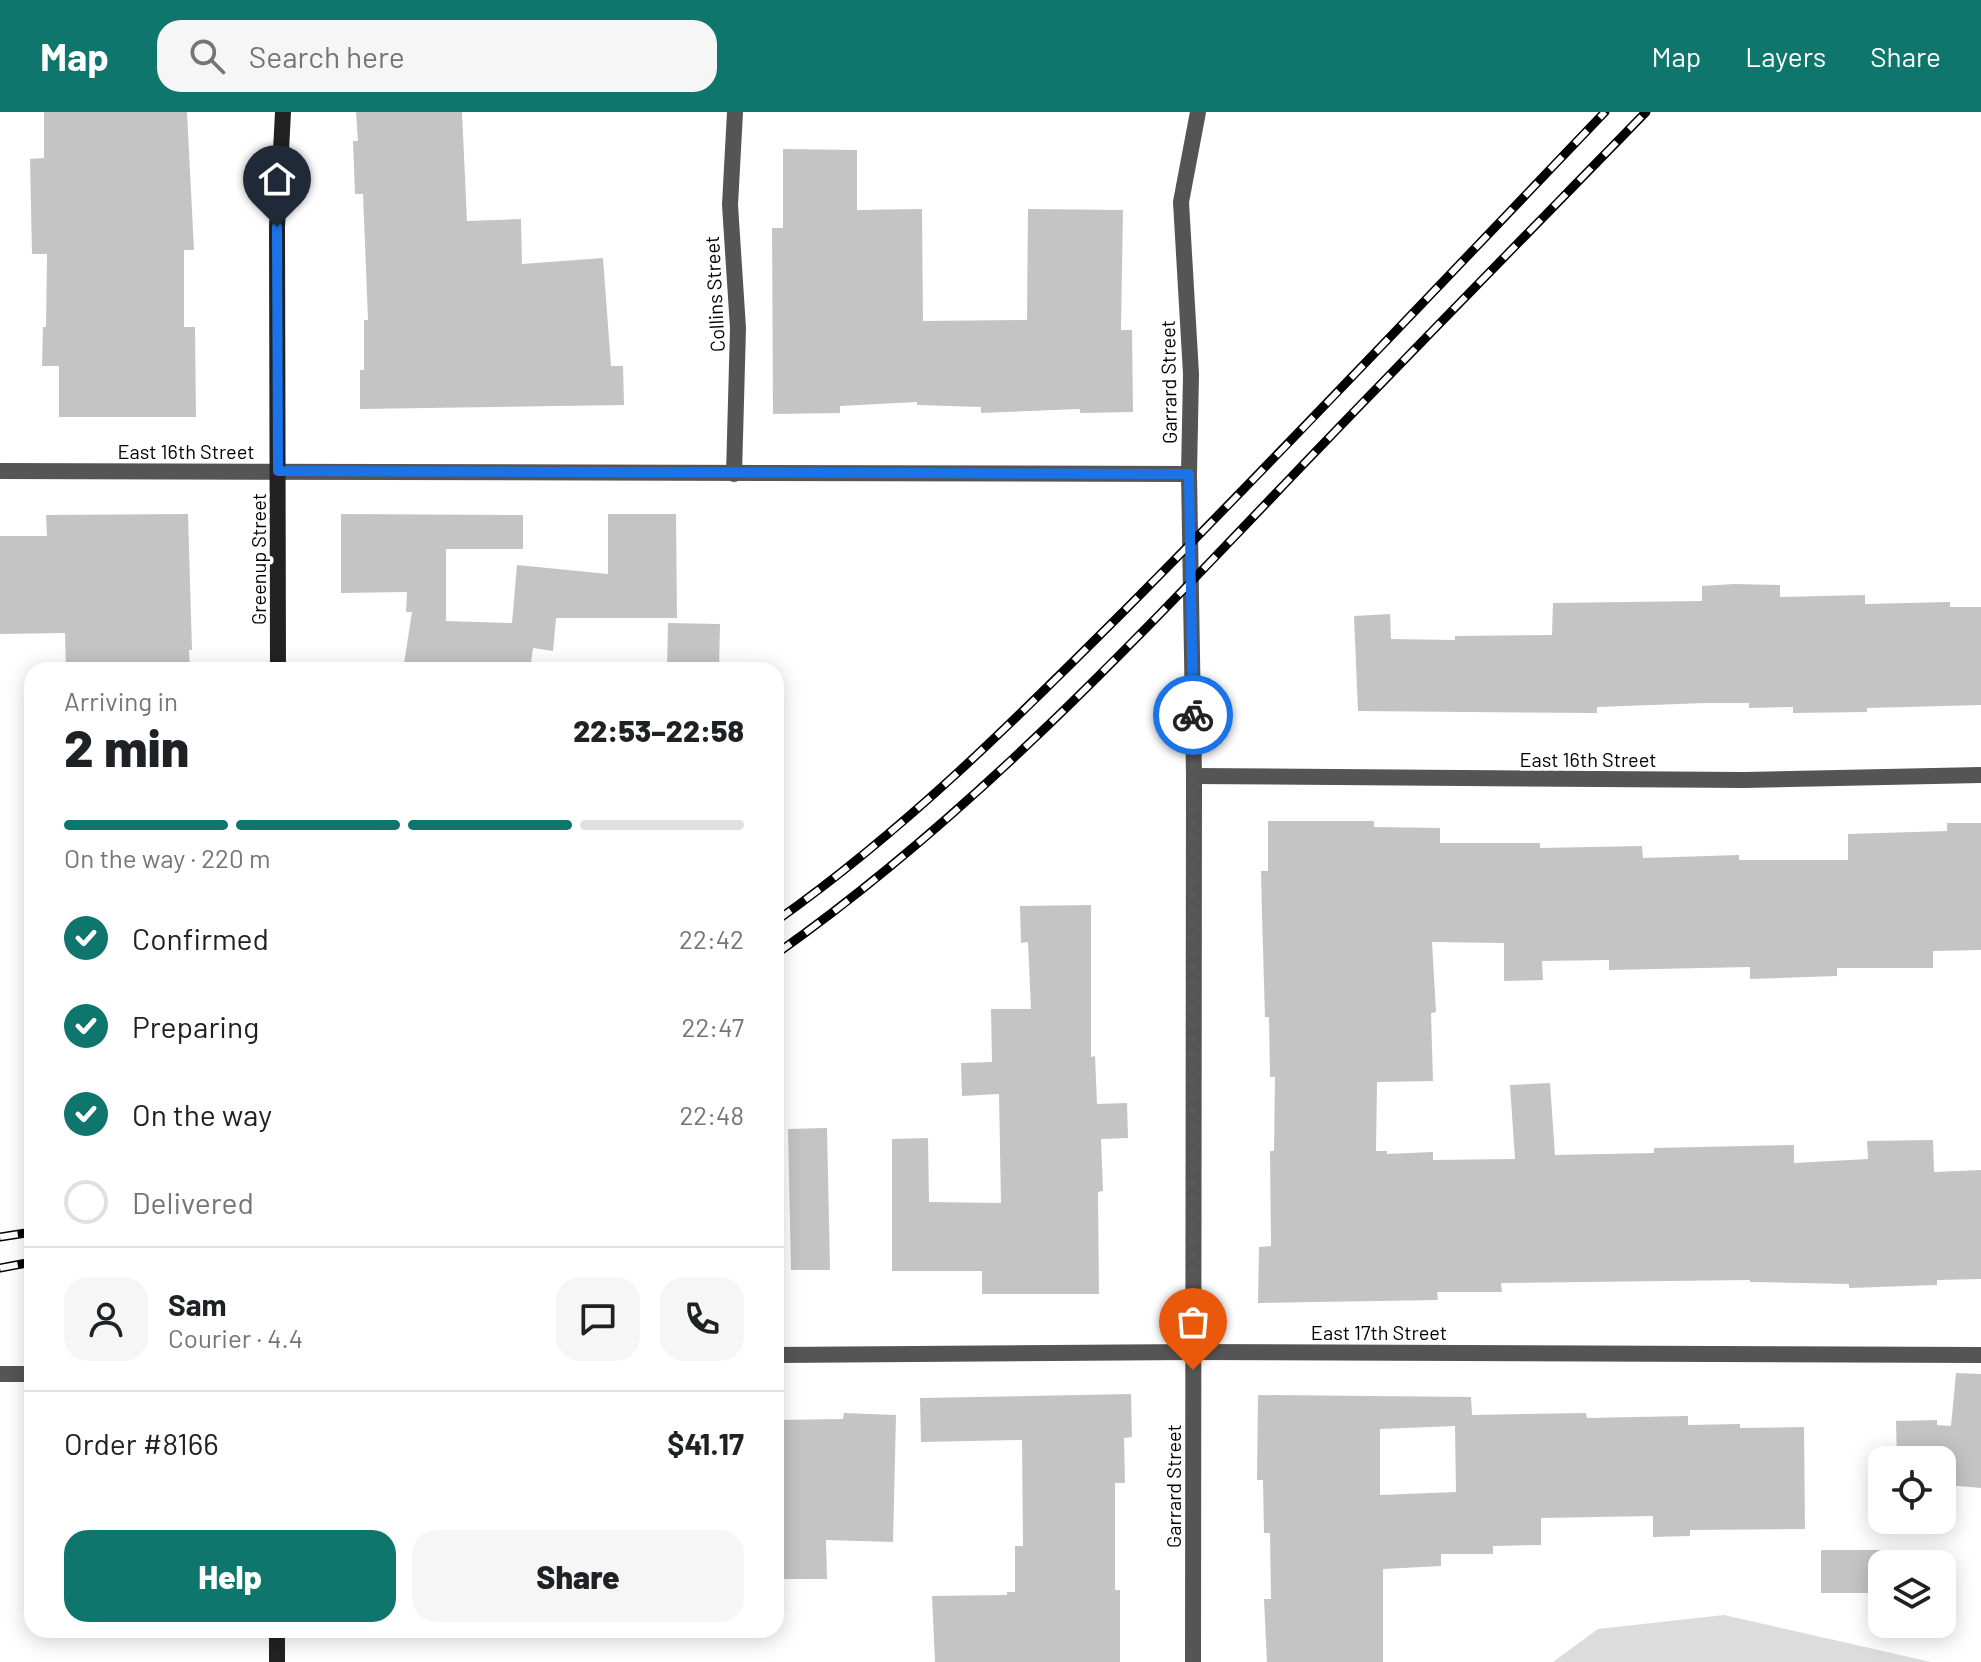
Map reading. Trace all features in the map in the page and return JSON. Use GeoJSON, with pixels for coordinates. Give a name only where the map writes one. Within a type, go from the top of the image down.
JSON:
{"type":"FeatureCollection","features":[{"type":"Feature","properties":{"kind":"main road","name":"Greenup Street"},"geometry":{"type":"LineString","coordinates":[[278,662],[277,227],[283,112]]}},
{"type":"Feature","properties":{"kind":"main road"},"geometry":{"type":"LineString","coordinates":[[277,1638],[277,1662]]}},
{"type":"Feature","properties":{"kind":"street","name":"Collins Street"},"geometry":{"type":"LineString","coordinates":[[734,474],[738,328],[730,205],[735,112]]}},
{"type":"Feature","properties":{"kind":"street","name":"Garrard Street"},"geometry":{"type":"LineString","coordinates":[[1193,1662],[1191,374],[1181,202],[1198,112]]}},
{"type":"Feature","properties":{"kind":"street","name":"East 16th Street"},"geometry":{"type":"LineString","coordinates":[[0,471],[1189,474]]}},
{"type":"Feature","properties":{"kind":"street","name":"East 16th Street"},"geometry":{"type":"LineString","coordinates":[[1194,776],[1744,780],[1981,775]]}},
{"type":"Feature","properties":{"kind":"street","name":"East 17th Street"},"geometry":{"type":"LineString","coordinates":[[784,1355],[1193,1352],[1981,1355]]}},
{"type":"Feature","properties":{"kind":"street"},"geometry":{"type":"LineString","coordinates":[[0,1374],[24,1374]]}},
{"type":"Feature","properties":{"kind":"shaded area"},"geometry":{"type":"Polygon","coordinates":[[[1724,1615],[1931,1662],[1553,1662],[1598,1629],[1724,1615]]]}},
{"type":"Feature","properties":{"kind":"building"},"geometry":{"type":"Polygon","coordinates":[[[44,112],[187,112],[194,250],[184,250],[184,327],[195,327],[196,417],[59,417],[59,366],[42,366],[47,254],[32,254],[30,159],[44,158],[44,112]]]}},
{"type":"Feature","properties":{"kind":"building"},"geometry":{"type":"Polygon","coordinates":[[[356,112],[462,112],[467,221],[521,219],[522,264],[603,258],[611,366],[623,366],[624,405],[360,409],[364,320],[368,320],[363,194],[355,194],[353,141],[358,141],[356,112]]]}},
{"type":"Feature","properties":{"kind":"building"},"geometry":{"type":"Polygon","coordinates":[[[783,149],[857,150],[857,210],[922,209],[923,321],[1027,320],[1028,209],[1123,210],[1121,330],[1132,330],[1133,412],[1080,413],[1080,409],[981,413],[981,407],[917,405],[917,402],[840,406],[840,413],[773,414],[772,228],[783,228],[783,149]]]}},
{"type":"Feature","properties":{"kind":"building"},"geometry":{"type":"Polygon","coordinates":[[[188,514],[192,650],[189,650],[190,662],[66,662],[65,633],[0,634],[0,536],[47,536],[46,515],[188,514]]]}},
{"type":"Feature","properties":{"kind":"building"},"geometry":{"type":"Polygon","coordinates":[[[341,514],[523,515],[523,549],[446,549],[446,621],[512,623],[517,565],[608,574],[608,514],[676,514],[677,618],[556,618],[553,651],[533,648],[531,662],[404,662],[412,612],[406,612],[407,592],[341,593],[341,514]]]}},
{"type":"Feature","properties":{"kind":"building"},"geometry":{"type":"Polygon","coordinates":[[[1780,585],[1780,597],[1865,595],[1865,604],[1950,602],[1950,607],[1981,607],[1981,705],[1793,713],[1793,707],[1749,708],[1749,703],[1597,707],[1597,713],[1358,711],[1354,616],[1390,614],[1391,639],[1455,640],[1455,636],[1552,635],[1553,603],[1702,601],[1702,586],[1780,585]]]}},
{"type":"Feature","properties":{"kind":"building"},"geometry":{"type":"Polygon","coordinates":[[[668,623],[720,624],[719,662],[667,662],[668,623]]]}},
{"type":"Feature","properties":{"kind":"building"},"geometry":{"type":"Polygon","coordinates":[[[1268,821],[1374,821],[1374,827],[1440,828],[1440,843],[1540,843],[1540,848],[1642,846],[1643,858],[1739,855],[1739,860],[1848,860],[1848,834],[1947,831],[1947,823],[1981,823],[1981,950],[1933,951],[1933,968],[1837,968],[1837,976],[1750,979],[1750,967],[1609,970],[1609,960],[1542,961],[1543,980],[1504,981],[1504,943],[1432,942],[1436,1012],[1431,1013],[1433,1081],[1377,1082],[1376,1151],[1387,1151],[1387,1154],[1433,1152],[1433,1160],[1515,1159],[1510,1085],[1550,1083],[1555,1155],[1654,1153],[1654,1148],[1794,1145],[1794,1163],[1868,1159],[1867,1141],[1933,1140],[1934,1172],[1981,1170],[1981,1279],[1937,1280],[1937,1285],[1849,1288],[1849,1284],[1750,1280],[1501,1283],[1502,1292],[1437,1292],[1438,1300],[1258,1303],[1259,1247],[1271,1246],[1270,1151],[1274,1151],[1275,1077],[1270,1077],[1269,1017],[1265,1017],[1261,871],[1268,871],[1268,821]]]}},
{"type":"Feature","properties":{"kind":"building"},"geometry":{"type":"Polygon","coordinates":[[[1091,905],[1091,1057],[1095,1056],[1097,1104],[1127,1103],[1128,1138],[1101,1139],[1103,1191],[1098,1192],[1099,1294],[982,1294],[982,1271],[892,1271],[892,1139],[928,1138],[929,1202],[1001,1203],[999,1094],[962,1096],[961,1063],[992,1062],[991,1009],[1031,1009],[1028,942],[1021,943],[1020,906],[1091,905]]]}},
{"type":"Feature","properties":{"kind":"building"},"geometry":{"type":"Polygon","coordinates":[[[827,1128],[830,1270],[791,1270],[788,1129],[827,1128]]]}},
{"type":"Feature","properties":{"kind":"building"},"geometry":{"type":"Polygon","coordinates":[[[1956,1373],[1981,1374],[1981,1488],[1956,1486],[1956,1446],[1897,1446],[1896,1421],[1937,1420],[1937,1425],[1951,1426],[1956,1373]]]}},
{"type":"Feature","properties":{"kind":"building"},"geometry":{"type":"Polygon","coordinates":[[[1131,1394],[1132,1437],[1124,1438],[1125,1483],[1115,1483],[1115,1590],[1120,1590],[1120,1662],[935,1662],[932,1596],[1007,1595],[1007,1592],[1015,1592],[1015,1546],[1023,1546],[1022,1440],[921,1442],[920,1398],[1131,1394]]]}},
{"type":"Feature","properties":{"kind":"building"},"geometry":{"type":"Polygon","coordinates":[[[1258,1395],[1471,1397],[1472,1415],[1586,1413],[1587,1418],[1688,1416],[1688,1425],[1804,1427],[1805,1529],[1690,1530],[1690,1536],[1653,1537],[1653,1516],[1541,1518],[1541,1545],[1493,1546],[1493,1554],[1441,1554],[1441,1566],[1383,1569],[1383,1662],[1267,1662],[1264,1599],[1271,1599],[1270,1533],[1264,1533],[1263,1480],[1257,1480],[1258,1395]],[[1455,1426],[1380,1429],[1380,1495],[1456,1492],[1455,1426]]]}},
{"type":"Feature","properties":{"kind":"building"},"geometry":{"type":"Polygon","coordinates":[[[844,1413],[896,1415],[893,1542],[826,1540],[827,1579],[784,1579],[784,1420],[843,1419],[844,1413]]]}},
{"type":"Feature","properties":{"kind":"building"},"geometry":{"type":"Polygon","coordinates":[[[1821,1550],[1868,1550],[1868,1593],[1821,1593],[1821,1550]]]}},
{"type":"Feature","properties":{"kind":"railway"},"geometry":{"type":"LineString","coordinates":[[784,915],[914,811],[1043,691],[1248,485],[1605,112]]}},
{"type":"Feature","properties":{"kind":"railway"},"geometry":{"type":"LineString","coordinates":[[784,948],[916,845],[1112,663],[1646,112]]}},
{"type":"Feature","properties":{"kind":"railway"},"geometry":{"type":"LineString","coordinates":[[0,1237],[24,1233]]}},
{"type":"Feature","properties":{"kind":"railway"},"geometry":{"type":"LineString","coordinates":[[0,1268],[24,1264]]}},
{"type":"Feature","properties":{"kind":"way so far"},"geometry":{"type":"LineString","coordinates":[[1193,715],[1193,1370]]}},
{"type":"Feature","properties":{"kind":"route"},"geometry":{"type":"LineString","coordinates":[[277,227],[278,471],[1189,474],[1193,715]]}}]}
